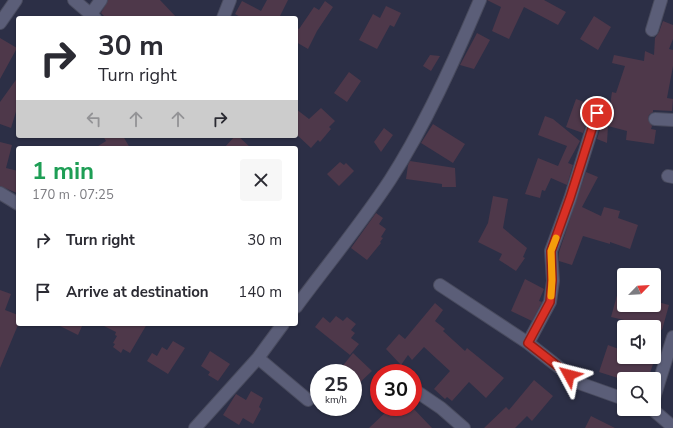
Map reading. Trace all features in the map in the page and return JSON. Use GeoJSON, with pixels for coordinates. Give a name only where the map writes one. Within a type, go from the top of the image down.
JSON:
{"type":"FeatureCollection","features":[{"type":"Feature","properties":{"kind":"street"},"geometry":{"type":"LineString","coordinates":[[0,23],[16,0]]}},
{"type":"Feature","properties":{"kind":"street"},"geometry":{"type":"LineString","coordinates":[[74,0],[93,16],[101,0]]}},
{"type":"Feature","properties":{"kind":"street"},"geometry":{"type":"LineString","coordinates":[[224,16],[230,0]]}},
{"type":"Feature","properties":{"kind":"street"},"geometry":{"type":"LineString","coordinates":[[298,304],[390,180],[418,132],[466,34],[480,0]]}},
{"type":"Feature","properties":{"kind":"street"},"geometry":{"type":"LineString","coordinates":[[652,30],[661,0]]}},
{"type":"Feature","properties":{"kind":"street"},"geometry":{"type":"LineString","coordinates":[[528,343],[550,302],[552,280],[551,251],[570,198],[597,113]]}},
{"type":"Feature","properties":{"kind":"street"},"geometry":{"type":"LineString","coordinates":[[655,119],[673,120]]}},
{"type":"Feature","properties":{"kind":"street"},"geometry":{"type":"LineString","coordinates":[[0,193],[16,203]]}},
{"type":"Feature","properties":{"kind":"street"},"geometry":{"type":"LineString","coordinates":[[440,285],[528,343],[579,383],[617,397]]}},
{"type":"Feature","properties":{"kind":"street"},"geometry":{"type":"LineString","coordinates":[[195,428],[258,358],[282,326]]}},
{"type":"Feature","properties":{"kind":"street"},"geometry":{"type":"LineString","coordinates":[[661,376],[673,337]]}},
{"type":"Feature","properties":{"kind":"street"},"geometry":{"type":"LineString","coordinates":[[258,358],[308,400]]}},
{"type":"Feature","properties":{"kind":"street"},"geometry":{"type":"LineString","coordinates":[[422,395],[441,408],[464,428]]}},
{"type":"Feature","properties":{"kind":"street"},"geometry":{"type":"LineString","coordinates":[[653,416],[659,428]]}},
{"type":"Feature","properties":{"kind":"street"},"geometry":{"type":"LineString","coordinates":[[660,416],[673,427]]}},
{"type":"Feature","properties":{"kind":"building"},"geometry":{"type":"Polygon","coordinates":[[[108,0],[160,0],[175,16],[104,16],[101,13],[108,0]]]}},
{"type":"Feature","properties":{"kind":"building"},"geometry":{"type":"Polygon","coordinates":[[[267,0],[288,0],[280,16],[238,16],[235,14],[242,1],[261,11],[267,0]]]}},
{"type":"Feature","properties":{"kind":"building"},"geometry":{"type":"Polygon","coordinates":[[[487,0],[544,0],[566,12],[558,25],[524,7],[509,39],[492,31],[501,7],[487,0]]]}},
{"type":"Feature","properties":{"kind":"building"},"geometry":{"type":"Polygon","coordinates":[[[325,1],[333,7],[317,31],[308,49],[298,43],[298,28],[314,7],[319,10],[325,1]]]}},
{"type":"Feature","properties":{"kind":"building"},"geometry":{"type":"Polygon","coordinates":[[[386,6],[401,13],[394,27],[390,25],[377,49],[359,40],[373,14],[380,18],[386,6]]]}},
{"type":"Feature","properties":{"kind":"building"},"geometry":{"type":"Polygon","coordinates":[[[594,16],[611,27],[598,50],[580,39],[594,16]]]}},
{"type":"Feature","properties":{"kind":"building"},"geometry":{"type":"Polygon","coordinates":[[[663,21],[673,25],[673,39],[669,49],[673,50],[673,66],[667,98],[673,99],[672,111],[653,110],[653,112],[649,115],[648,119],[652,126],[651,129],[656,130],[654,144],[626,140],[627,131],[608,126],[607,143],[597,139],[604,115],[603,109],[609,112],[612,92],[616,93],[625,66],[612,63],[614,55],[644,61],[645,51],[654,55],[655,38],[663,21]]]}},
{"type":"Feature","properties":{"kind":"building"},"geometry":{"type":"Polygon","coordinates":[[[477,33],[490,40],[474,69],[460,65],[477,33]]]}},
{"type":"Feature","properties":{"kind":"building"},"geometry":{"type":"Polygon","coordinates":[[[0,38],[16,47],[16,50],[0,79],[0,38]]]}},
{"type":"Feature","properties":{"kind":"building"},"geometry":{"type":"Polygon","coordinates":[[[430,55],[440,56],[431,71],[423,66],[430,55]]]}},
{"type":"Feature","properties":{"kind":"building"},"geometry":{"type":"Polygon","coordinates":[[[349,72],[361,81],[347,102],[334,93],[349,72]]]}},
{"type":"Feature","properties":{"kind":"building"},"geometry":{"type":"Polygon","coordinates":[[[16,80],[16,112],[11,128],[0,124],[0,102],[16,80]]]}},
{"type":"Feature","properties":{"kind":"building"},"geometry":{"type":"Polygon","coordinates":[[[576,99],[595,106],[590,111],[583,133],[566,127],[576,99]]]}},
{"type":"Feature","properties":{"kind":"building"},"geometry":{"type":"Polygon","coordinates":[[[321,108],[335,121],[329,127],[331,129],[320,142],[318,140],[311,148],[298,136],[298,111],[309,119],[321,108]]]}},
{"type":"Feature","properties":{"kind":"building"},"geometry":{"type":"Polygon","coordinates":[[[545,116],[553,119],[580,141],[568,163],[573,165],[567,185],[551,178],[545,191],[542,190],[540,198],[525,194],[538,158],[558,166],[567,146],[538,135],[545,116]]]}},
{"type":"Feature","properties":{"kind":"building"},"geometry":{"type":"Polygon","coordinates":[[[433,124],[465,144],[453,163],[421,143],[433,124]]]}},
{"type":"Feature","properties":{"kind":"building"},"geometry":{"type":"Polygon","coordinates":[[[384,128],[393,135],[381,152],[374,142],[384,128]]]}},
{"type":"Feature","properties":{"kind":"building"},"geometry":{"type":"Polygon","coordinates":[[[104,138],[124,138],[129,146],[98,146],[106,141],[104,138]]]}},
{"type":"Feature","properties":{"kind":"building"},"geometry":{"type":"Polygon","coordinates":[[[233,138],[240,138],[249,146],[226,146],[233,138]]]}},
{"type":"Feature","properties":{"kind":"building"},"geometry":{"type":"Polygon","coordinates":[[[0,142],[12,145],[6,168],[16,170],[16,193],[0,186],[0,142]]]}},
{"type":"Feature","properties":{"kind":"building"},"geometry":{"type":"Polygon","coordinates":[[[410,161],[455,168],[456,187],[442,187],[442,184],[406,179],[410,161]]]}},
{"type":"Feature","properties":{"kind":"building"},"geometry":{"type":"Polygon","coordinates":[[[340,162],[344,165],[346,163],[354,171],[339,186],[327,174],[340,162]]]}},
{"type":"Feature","properties":{"kind":"building"},"geometry":{"type":"Polygon","coordinates":[[[586,172],[598,177],[582,207],[601,216],[604,207],[620,211],[618,218],[638,225],[630,249],[610,242],[610,244],[583,236],[572,265],[559,261],[559,252],[586,172]]]}},
{"type":"Feature","properties":{"kind":"building"},"geometry":{"type":"Polygon","coordinates":[[[493,196],[508,199],[503,228],[527,248],[523,257],[525,258],[516,271],[499,260],[502,254],[478,242],[488,223],[493,196]]]}},
{"type":"Feature","properties":{"kind":"building"},"geometry":{"type":"Polygon","coordinates":[[[376,213],[383,218],[379,224],[386,229],[381,237],[383,238],[380,242],[381,243],[367,260],[351,248],[376,213]]]}},
{"type":"Feature","properties":{"kind":"building"},"geometry":{"type":"Polygon","coordinates":[[[525,279],[544,289],[539,301],[542,302],[532,321],[511,311],[525,279]]]}},
{"type":"Feature","properties":{"kind":"building"},"geometry":{"type":"Polygon","coordinates":[[[0,290],[11,294],[5,310],[16,314],[16,326],[18,326],[0,368],[0,290]]]}},
{"type":"Feature","properties":{"kind":"building"},"geometry":{"type":"Polygon","coordinates":[[[617,295],[617,312],[661,312],[661,303],[669,305],[662,330],[661,320],[624,320],[611,317],[617,295]]]}},
{"type":"Feature","properties":{"kind":"building"},"geometry":{"type":"Polygon","coordinates":[[[435,303],[443,310],[435,321],[445,329],[443,331],[465,351],[467,348],[504,378],[486,398],[469,382],[452,401],[447,397],[445,399],[434,389],[450,371],[424,347],[412,360],[408,355],[402,364],[386,349],[399,334],[405,339],[435,303]]]}},
{"type":"Feature","properties":{"kind":"building"},"geometry":{"type":"Polygon","coordinates":[[[336,316],[343,321],[347,317],[356,324],[351,330],[355,333],[351,338],[359,344],[350,355],[315,327],[323,317],[330,323],[336,316]]]}},
{"type":"Feature","properties":{"kind":"building"},"geometry":{"type":"Polygon","coordinates":[[[60,326],[82,326],[78,335],[60,326]]]}},
{"type":"Feature","properties":{"kind":"building"},"geometry":{"type":"Polygon","coordinates":[[[104,326],[146,326],[130,353],[123,349],[121,353],[113,347],[115,344],[113,343],[117,336],[115,335],[116,332],[104,326]]]}},
{"type":"Feature","properties":{"kind":"building"},"geometry":{"type":"Polygon","coordinates":[[[173,341],[185,348],[168,374],[147,361],[152,353],[157,356],[162,347],[167,350],[173,341]]]}},
{"type":"Feature","properties":{"kind":"building"},"geometry":{"type":"Polygon","coordinates":[[[608,345],[617,348],[617,364],[653,364],[650,372],[617,372],[617,378],[599,372],[608,345]]]}},
{"type":"Feature","properties":{"kind":"building"},"geometry":{"type":"Polygon","coordinates":[[[210,351],[230,364],[218,381],[208,375],[210,372],[201,366],[210,351]]]}},
{"type":"Feature","properties":{"kind":"building"},"geometry":{"type":"Polygon","coordinates":[[[353,353],[370,369],[370,373],[362,380],[362,364],[344,364],[353,353]]]}},
{"type":"Feature","properties":{"kind":"building"},"geometry":{"type":"Polygon","coordinates":[[[534,380],[553,396],[532,421],[527,416],[515,428],[484,428],[506,407],[509,410],[534,380]]]}},
{"type":"Feature","properties":{"kind":"building"},"geometry":{"type":"Polygon","coordinates":[[[251,391],[263,398],[259,407],[261,409],[253,424],[243,418],[239,425],[223,415],[236,394],[246,400],[251,391]]]}},
{"type":"Feature","properties":{"kind":"building"},"geometry":{"type":"Polygon","coordinates":[[[382,416],[421,416],[432,428],[369,428],[382,416]]]}},
{"type":"Feature","properties":{"kind":"building"},"geometry":{"type":"Polygon","coordinates":[[[591,416],[615,428],[585,428],[591,416]]]}},
{"type":"Feature","properties":{"kind":"slow traffic"},"geometry":{"type":"LineString","coordinates":[[551,296],[551,251],[556,238]]}},
{"type":"Feature","properties":{"kind":"route"},"geometry":{"type":"LineString","coordinates":[[569,375],[528,343],[550,302],[552,280],[551,251],[570,198],[597,113]]}}]}
